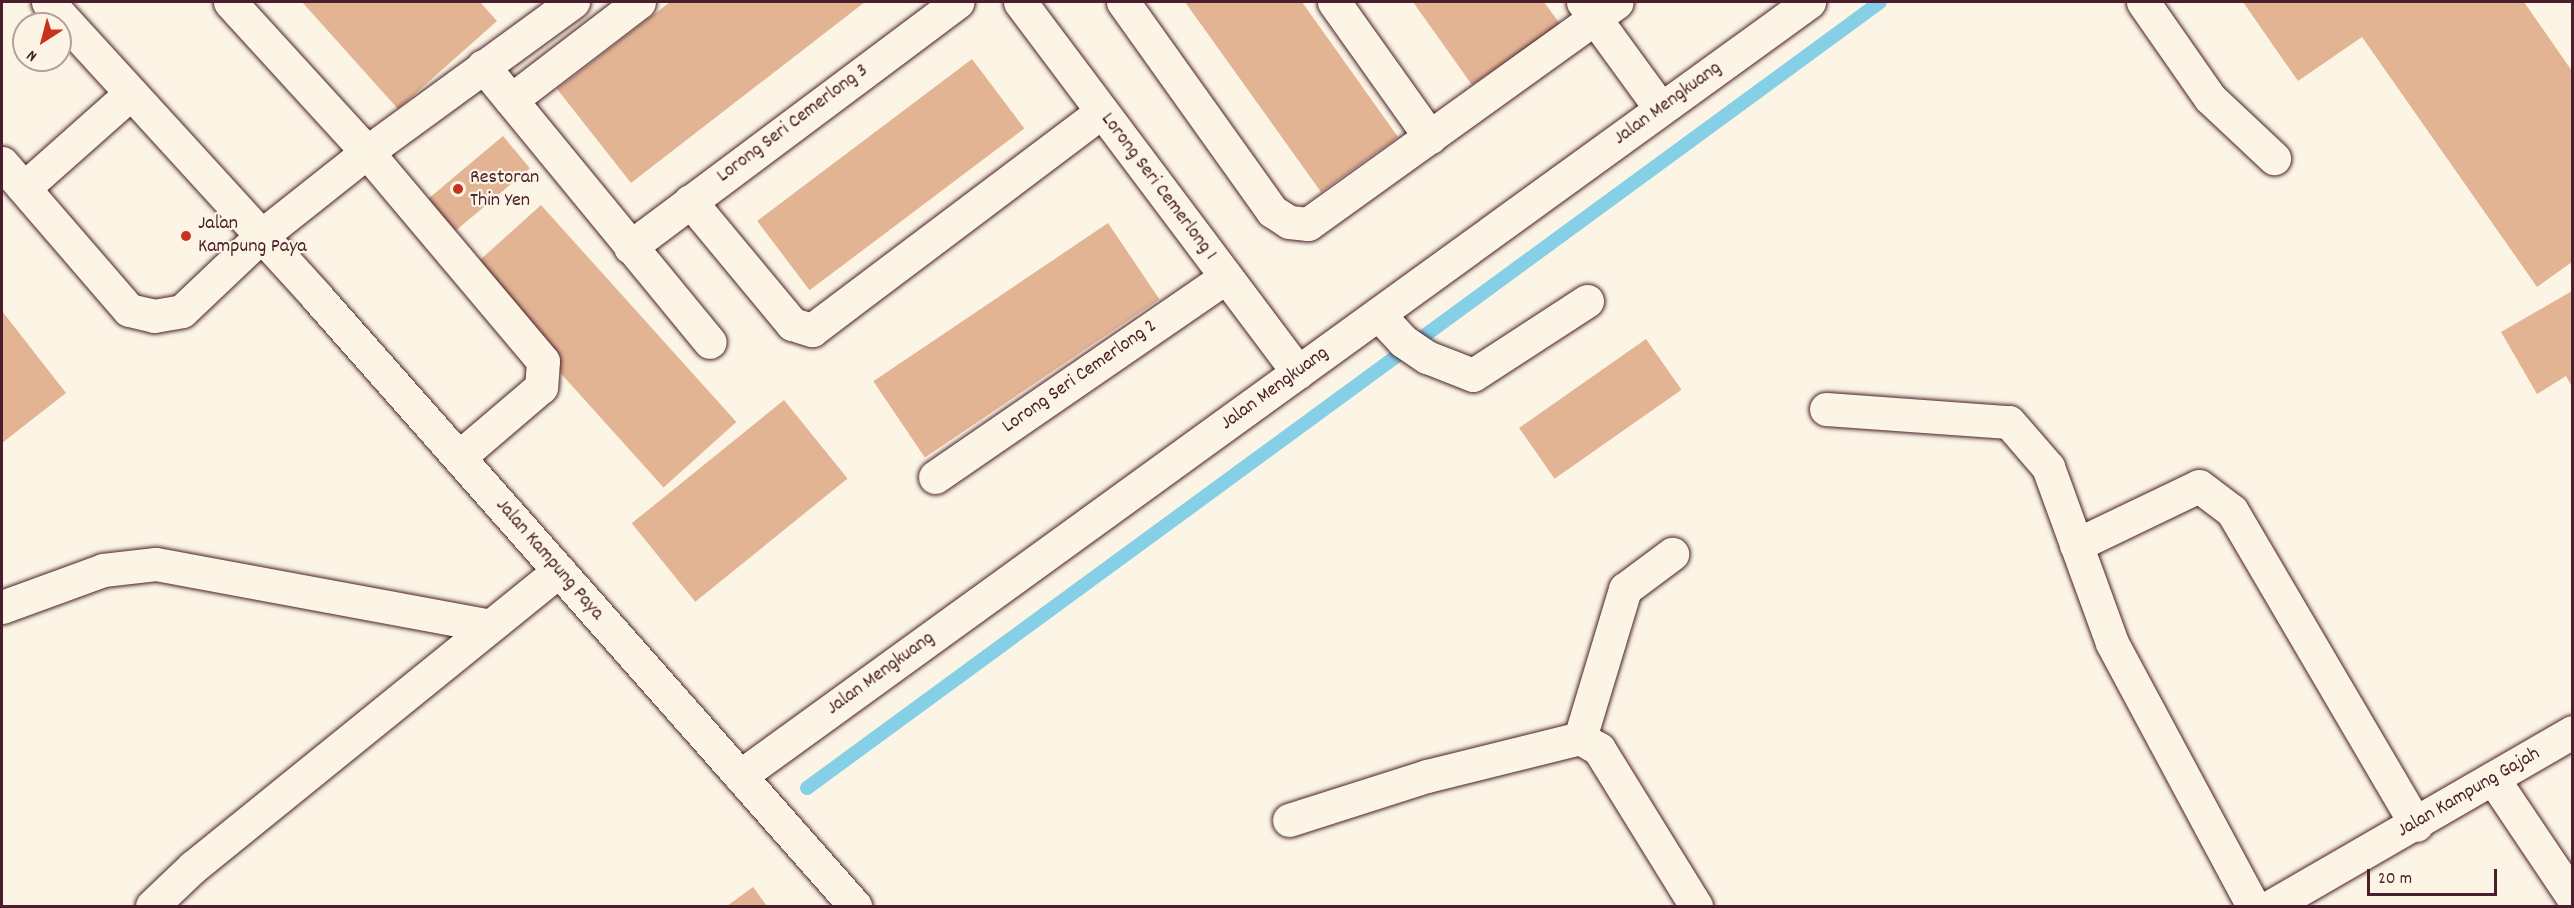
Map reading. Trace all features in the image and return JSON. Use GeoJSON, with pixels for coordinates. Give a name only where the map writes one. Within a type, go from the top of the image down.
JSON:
{"type":"FeatureCollection","features":[{"type":"Feature","properties":{"kind":"street","name":"Jalan Kampung Paya"},"geometry":{"type":"LineString","coordinates":[[48,2],[459,457],[855,906]]}},
{"type":"Feature","properties":{"kind":"street"},"geometry":{"type":"LineString","coordinates":[[230,2],[367,152],[543,361],[541,387],[459,457]]}},
{"type":"Feature","properties":{"kind":"street"},"geometry":{"type":"LineString","coordinates":[[511,100],[639,2]]}},
{"type":"Feature","properties":{"kind":"street","name":"Lorong Seri Cemerlong 3"},"geometry":{"type":"LineString","coordinates":[[630,247],[957,2]]}},
{"type":"Feature","properties":{"kind":"street"},"geometry":{"type":"LineString","coordinates":[[1123,2],[1272,211],[1289,222],[1308,224],[1430,137],[1598,7],[1661,109]]}},
{"type":"Feature","properties":{"kind":"street"},"geometry":{"type":"LineString","coordinates":[[1334,2],[1430,137]]}},
{"type":"Feature","properties":{"kind":"street","name":"Jalan Mengkuang"},"geometry":{"type":"LineString","coordinates":[[740,776],[1809,2]]}},
{"type":"Feature","properties":{"kind":"street"},"geometry":{"type":"LineString","coordinates":[[2143,2],[2210,98],[2274,158]]}},
{"type":"Feature","properties":{"kind":"street"},"geometry":{"type":"LineString","coordinates":[[2,163],[129,310],[154,316],[182,311],[261,236],[367,152],[483,66],[557,6]]}},
{"type":"Feature","properties":{"kind":"street","name":"Lorong Seri Cemerlong 1"},"geometry":{"type":"LineString","coordinates":[[1034,6],[1101,112],[1298,372]]}},
{"type":"Feature","properties":{"kind":"street"},"geometry":{"type":"LineString","coordinates":[[483,66],[710,342]]}},
{"type":"Feature","properties":{"kind":"street"},"geometry":{"type":"LineString","coordinates":[[24,188],[131,93]]}},
{"type":"Feature","properties":{"kind":"street"},"geometry":{"type":"LineString","coordinates":[[690,201],[792,324],[812,330],[1101,112]]}},
{"type":"Feature","properties":{"kind":"street","name":"Lorong Seri Cemerlong 2"},"geometry":{"type":"LineString","coordinates":[[935,477],[1226,277]]}},
{"type":"Feature","properties":{"kind":"street"},"geometry":{"type":"LineString","coordinates":[[1378,314],[1415,349],[1473,375],[1587,301]]}},
{"type":"Feature","properties":{"kind":"street"},"geometry":{"type":"LineString","coordinates":[[1826,409],[2009,422],[2048,467],[2112,643],[2253,906]]}},
{"type":"Feature","properties":{"kind":"street"},"geometry":{"type":"LineString","coordinates":[[2076,545],[2199,486],[2232,511],[2416,825]]}},
{"type":"Feature","properties":{"kind":"street"},"geometry":{"type":"LineString","coordinates":[[1580,738],[1625,589],[1672,554]]}},
{"type":"Feature","properties":{"kind":"street"},"geometry":{"type":"LineString","coordinates":[[2,607],[103,570],[156,564],[490,626]]}},
{"type":"Feature","properties":{"kind":"street"},"geometry":{"type":"LineString","coordinates":[[152,906],[193,867],[559,571]]}},
{"type":"Feature","properties":{"kind":"street","name":"Jalan Kampung Gajah"},"geometry":{"type":"LineString","coordinates":[[2271,906],[2494,780],[2572,732]]}},
{"type":"Feature","properties":{"kind":"street"},"geometry":{"type":"LineString","coordinates":[[1289,820],[1427,776],[1580,738],[1599,749],[1696,906]]}},
{"type":"Feature","properties":{"kind":"street"},"geometry":{"type":"LineString","coordinates":[[2494,780],[2572,896]]}},
{"type":"Feature","properties":{"kind":"building"},"geometry":{"type":"Polygon","coordinates":[[[302,2],[480,2],[497,21],[398,109],[302,2]]]}},
{"type":"Feature","properties":{"kind":"building"},"geometry":{"type":"Polygon","coordinates":[[[670,2],[865,2],[631,183],[557,89],[670,2]]]}},
{"type":"Feature","properties":{"kind":"building"},"geometry":{"type":"Polygon","coordinates":[[[1185,2],[1302,2],[1398,137],[1321,192],[1185,2]]]}},
{"type":"Feature","properties":{"kind":"building"},"geometry":{"type":"Polygon","coordinates":[[[1413,2],[1544,2],[1560,24],[1472,85],[1413,2]]]}},
{"type":"Feature","properties":{"kind":"building"},"geometry":{"type":"Polygon","coordinates":[[[2243,2],[2524,2],[2572,71],[2572,262],[2537,287],[2362,37],[2298,81],[2243,2]]]}},
{"type":"Feature","properties":{"kind":"building"},"geometry":{"type":"Polygon","coordinates":[[[972,59],[1024,128],[810,290],[757,221],[972,59]]]}},
{"type":"Feature","properties":{"kind":"building"},"geometry":{"type":"Polygon","coordinates":[[[503,136],[530,168],[446,239],[419,207],[503,136]]]}},
{"type":"Feature","properties":{"kind":"building"},"geometry":{"type":"Polygon","coordinates":[[[541,205],[736,422],[664,488],[468,271],[541,205]]]}},
{"type":"Feature","properties":{"kind":"building"},"geometry":{"type":"Polygon","coordinates":[[[1108,223],[1159,299],[925,458],[873,381],[1108,223]]]}},
{"type":"Feature","properties":{"kind":"building"},"geometry":{"type":"Polygon","coordinates":[[[2572,291],[2572,387],[2566,376],[2537,394],[2501,332],[2572,291]]]}},
{"type":"Feature","properties":{"kind":"building"},"geometry":{"type":"Polygon","coordinates":[[[2,311],[66,393],[2,443],[2,311]]]}},
{"type":"Feature","properties":{"kind":"building"},"geometry":{"type":"Polygon","coordinates":[[[1646,339],[1682,390],[1555,479],[1519,428],[1646,339]]]}},
{"type":"Feature","properties":{"kind":"building"},"geometry":{"type":"Polygon","coordinates":[[[784,400],[848,478],[695,602],[632,523],[784,400]]]}},
{"type":"Feature","properties":{"kind":"building"},"geometry":{"type":"Polygon","coordinates":[[[753,887],[767,906],[727,906],[753,887]]]}},
{"type":"Feature","properties":{"kind":"waterway"},"geometry":{"type":"LineString","coordinates":[[807,788],[1880,2]]}},
{"type":"Feature","properties":{"kind":"place","name":"Restoran Thin Yen"},"geometry":{"type":"Point","coordinates":[458,189]}},
{"type":"Feature","properties":{"kind":"place","name":"Jalan Kampung Paya"},"geometry":{"type":"Point","coordinates":[186,236]}}]}
